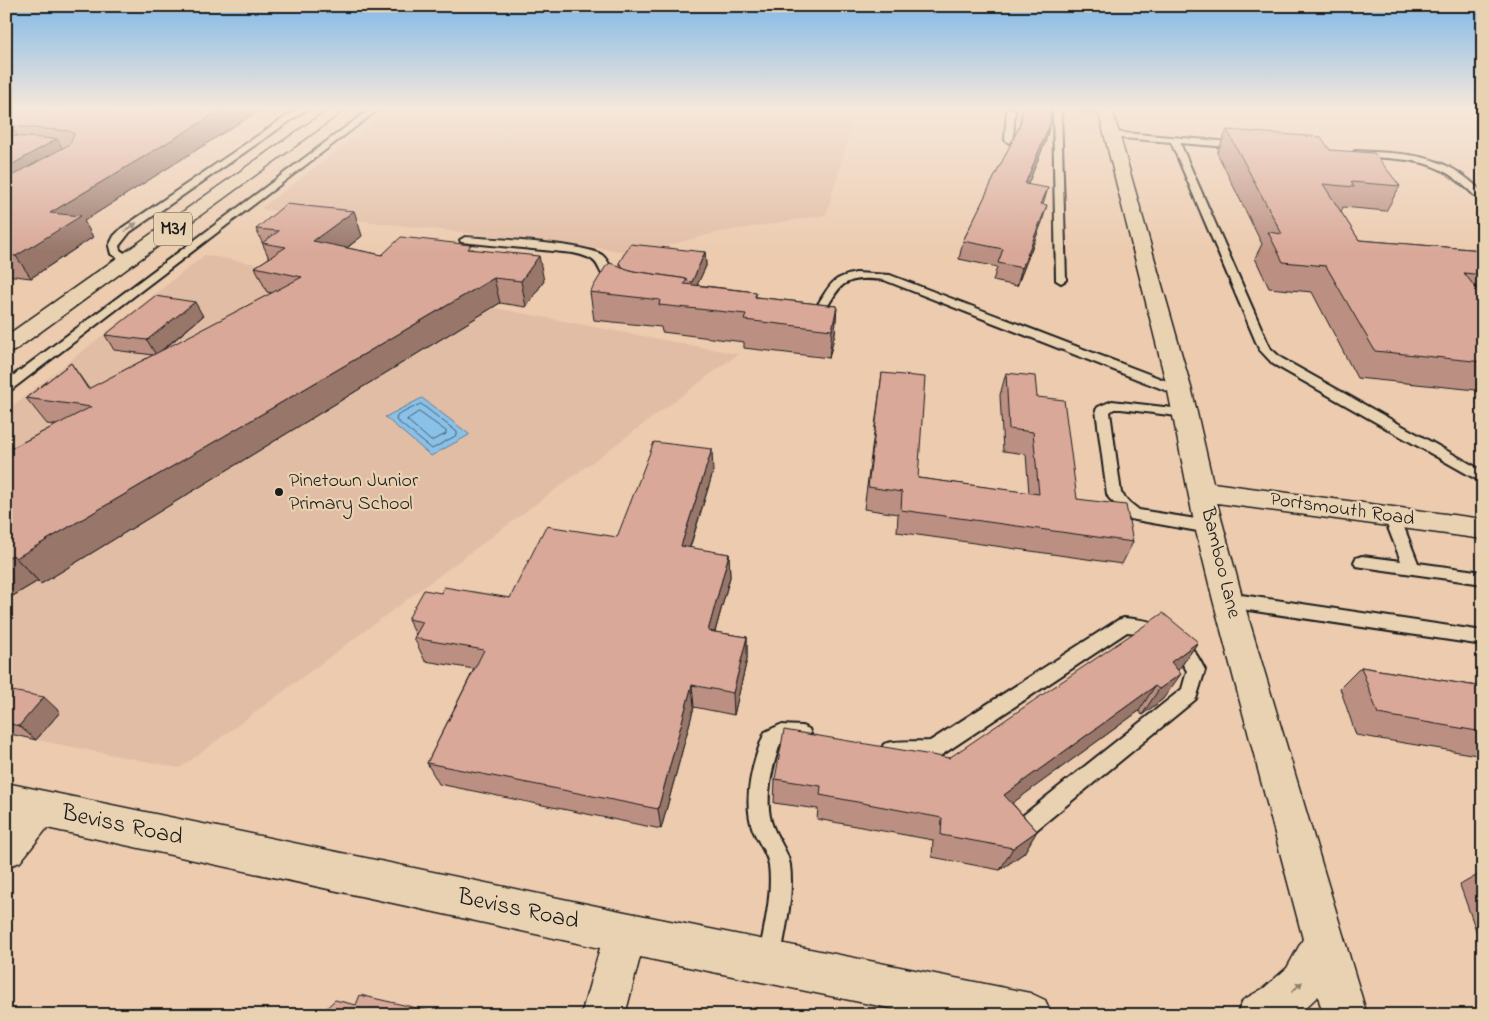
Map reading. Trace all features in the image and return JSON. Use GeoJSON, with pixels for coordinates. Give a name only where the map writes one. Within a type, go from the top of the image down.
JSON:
{"type":"FeatureCollection","features":[{"type":"Feature","properties":{"kind":"street","name":"M31"},"geometry":{"type":"LineString","coordinates":[[6,346],[130,260],[273,157]]}},
{"type":"Feature","properties":{"kind":"street","name":"Bamboo Lane"},"geometry":{"type":"LineString","coordinates":[[1113,157],[1183,402],[1209,527],[1228,600],[1345,1015]]}},
{"type":"Feature","properties":{"kind":"street","name":"Portsmouth Road"},"geometry":{"type":"LineString","coordinates":[[1202,490],[1483,529]]}},
{"type":"Feature","properties":{"kind":"street"},"geometry":{"type":"LineString","coordinates":[[6,848],[23,805]]}},
{"type":"Feature","properties":{"kind":"street","name":"Beviss Road"},"geometry":{"type":"LineString","coordinates":[[23,805],[626,933],[1030,1015]]}},
{"type":"Feature","properties":{"kind":"street"},"geometry":{"type":"LineString","coordinates":[[603,1015],[626,933]]}},
{"type":"Feature","properties":{"kind":"street"},"geometry":{"type":"LineString","coordinates":[[1258,1015],[1279,1004],[1302,983],[1324,940]]}},
{"type":"Feature","properties":{"kind":"lane"},"geometry":{"type":"LineString","coordinates":[[130,260],[115,252],[114,246],[118,238],[126,230],[233,157]]}},
{"type":"Feature","properties":{"kind":"lane"},"geometry":{"type":"LineString","coordinates":[[6,387],[312,157]]}},
{"type":"Feature","properties":{"kind":"lane"},"geometry":{"type":"LineString","coordinates":[[1058,157],[1061,280]]}},
{"type":"Feature","properties":{"kind":"lane"},"geometry":{"type":"LineString","coordinates":[[1182,157],[1265,349],[1277,361],[1483,478]]}},
{"type":"Feature","properties":{"kind":"lane"},"geometry":{"type":"LineString","coordinates":[[1390,157],[1437,165],[1461,177],[1483,199]]}},
{"type":"Feature","properties":{"kind":"lane"},"geometry":{"type":"LineString","coordinates":[[464,240],[572,250],[592,254],[600,259],[611,280],[626,290]]}},
{"type":"Feature","properties":{"kind":"lane"},"geometry":{"type":"LineString","coordinates":[[794,318],[808,318],[822,308],[832,288],[837,284],[856,277],[871,275],[886,278],[1183,402]]}},
{"type":"Feature","properties":{"kind":"lane"},"geometry":{"type":"LineString","coordinates":[[1183,402],[1112,405],[1103,410],[1114,494],[1135,515],[1209,527]]}},
{"type":"Feature","properties":{"kind":"lane"},"geometry":{"type":"LineString","coordinates":[[1392,517],[1412,568]]}},
{"type":"Feature","properties":{"kind":"lane"},"geometry":{"type":"LineString","coordinates":[[1362,562],[1483,578]]}},
{"type":"Feature","properties":{"kind":"lane"},"geometry":{"type":"LineString","coordinates":[[1228,600],[1483,638]]}},
{"type":"Feature","properties":{"kind":"lane"},"geometry":{"type":"LineString","coordinates":[[874,747],[902,752],[933,750],[1124,625],[1144,626],[1167,632],[1184,649],[1196,670],[1190,693],[1028,824]]}},
{"type":"Feature","properties":{"kind":"lane"},"geometry":{"type":"LineString","coordinates":[[769,961],[780,874],[777,852],[764,828],[758,806],[766,753],[772,738],[780,734],[791,733],[817,738]]}},
{"type":"Feature","properties":{"kind":"shaded area"},"geometry":{"type":"Polygon","coordinates":[[[329,157],[843,157],[826,215],[714,233],[640,253],[260,209],[329,157]]]}},
{"type":"Feature","properties":{"kind":"shaded area","name":"Pinetown Junior Primary School"},"geometry":{"type":"Polygon","coordinates":[[[205,255],[738,354],[180,768],[6,734],[6,411],[205,255]]]}},
{"type":"Feature","properties":{"kind":"water"},"geometry":{"type":"Polygon","coordinates":[[[422,398],[469,435],[431,456],[385,417],[422,398]]]}},
{"type":"Feature","properties":{"kind":"building"},"geometry":{"type":"Polygon","coordinates":[[[6,157],[26,157],[6,168],[6,157]]]}},
{"type":"Feature","properties":{"kind":"building"},"geometry":{"type":"Polygon","coordinates":[[[47,157],[144,157],[50,213],[81,216],[16,256],[6,255],[6,179],[47,157]]]}},
{"type":"Feature","properties":{"kind":"building"},"geometry":{"type":"Polygon","coordinates":[[[1004,157],[1036,157],[1025,184],[1048,188],[1041,204],[1047,205],[1022,268],[998,263],[1003,249],[963,241],[1004,157]]]}},
{"type":"Feature","properties":{"kind":"building"},"geometry":{"type":"Polygon","coordinates":[[[1241,157],[1377,157],[1400,186],[1351,182],[1354,187],[1323,184],[1359,240],[1483,250],[1483,275],[1464,273],[1483,297],[1483,362],[1375,351],[1326,266],[1283,262],[1268,232],[1282,234],[1241,157]]]}},
{"type":"Feature","properties":{"kind":"building"},"geometry":{"type":"Polygon","coordinates":[[[286,204],[354,211],[313,241],[382,255],[401,237],[471,245],[468,249],[539,256],[521,281],[494,278],[16,558],[13,555],[6,558],[6,451],[91,407],[26,398],[71,363],[88,389],[302,277],[255,267],[286,247],[262,243],[279,231],[256,229],[286,204]]]}},
{"type":"Feature","properties":{"kind":"building"},"geometry":{"type":"Polygon","coordinates":[[[630,244],[705,252],[692,282],[687,281],[687,279],[624,268],[619,263],[630,244]]]}},
{"type":"Feature","properties":{"kind":"building"},"geometry":{"type":"Polygon","coordinates":[[[610,263],[633,271],[687,279],[684,284],[756,292],[755,297],[837,306],[832,330],[744,320],[746,314],[659,305],[660,300],[590,292],[606,266],[610,263]]]}},
{"type":"Feature","properties":{"kind":"building"},"geometry":{"type":"Polygon","coordinates":[[[155,296],[195,302],[147,340],[105,335],[155,296]]]}},
{"type":"Feature","properties":{"kind":"building"},"geometry":{"type":"Polygon","coordinates":[[[882,373],[925,377],[918,478],[1039,494],[1033,432],[1009,429],[1006,373],[1035,376],[1037,397],[1064,400],[1077,499],[1126,505],[1133,542],[901,510],[902,492],[868,487],[882,373]]]}},
{"type":"Feature","properties":{"kind":"building"},"geometry":{"type":"Polygon","coordinates":[[[654,442],[712,449],[681,546],[729,554],[708,631],[747,637],[733,693],[692,685],[658,809],[427,763],[484,650],[414,638],[423,622],[408,619],[424,590],[441,593],[444,587],[510,598],[546,526],[617,537],[654,442]]]}},
{"type":"Feature","properties":{"kind":"building"},"geometry":{"type":"Polygon","coordinates":[[[1163,613],[1198,642],[1171,662],[1181,674],[1159,689],[1155,686],[1004,795],[1037,831],[1013,848],[941,835],[942,818],[820,795],[821,786],[775,779],[784,730],[949,758],[1163,613]]]}},
{"type":"Feature","properties":{"kind":"building"},"geometry":{"type":"Polygon","coordinates":[[[1361,667],[1483,687],[1483,732],[1378,714],[1361,667]]]}},
{"type":"Feature","properties":{"kind":"building"},"geometry":{"type":"Polygon","coordinates":[[[6,690],[44,697],[19,726],[6,723],[6,690]]]}},
{"type":"Feature","properties":{"kind":"building"},"geometry":{"type":"Polygon","coordinates":[[[360,995],[447,1015],[319,1015],[335,1000],[356,1005],[360,995]]]}},
{"type":"Feature","properties":{"kind":"place","name":"Pinetown Junior Primary School"},"geometry":{"type":"Point","coordinates":[279,492]}}]}
